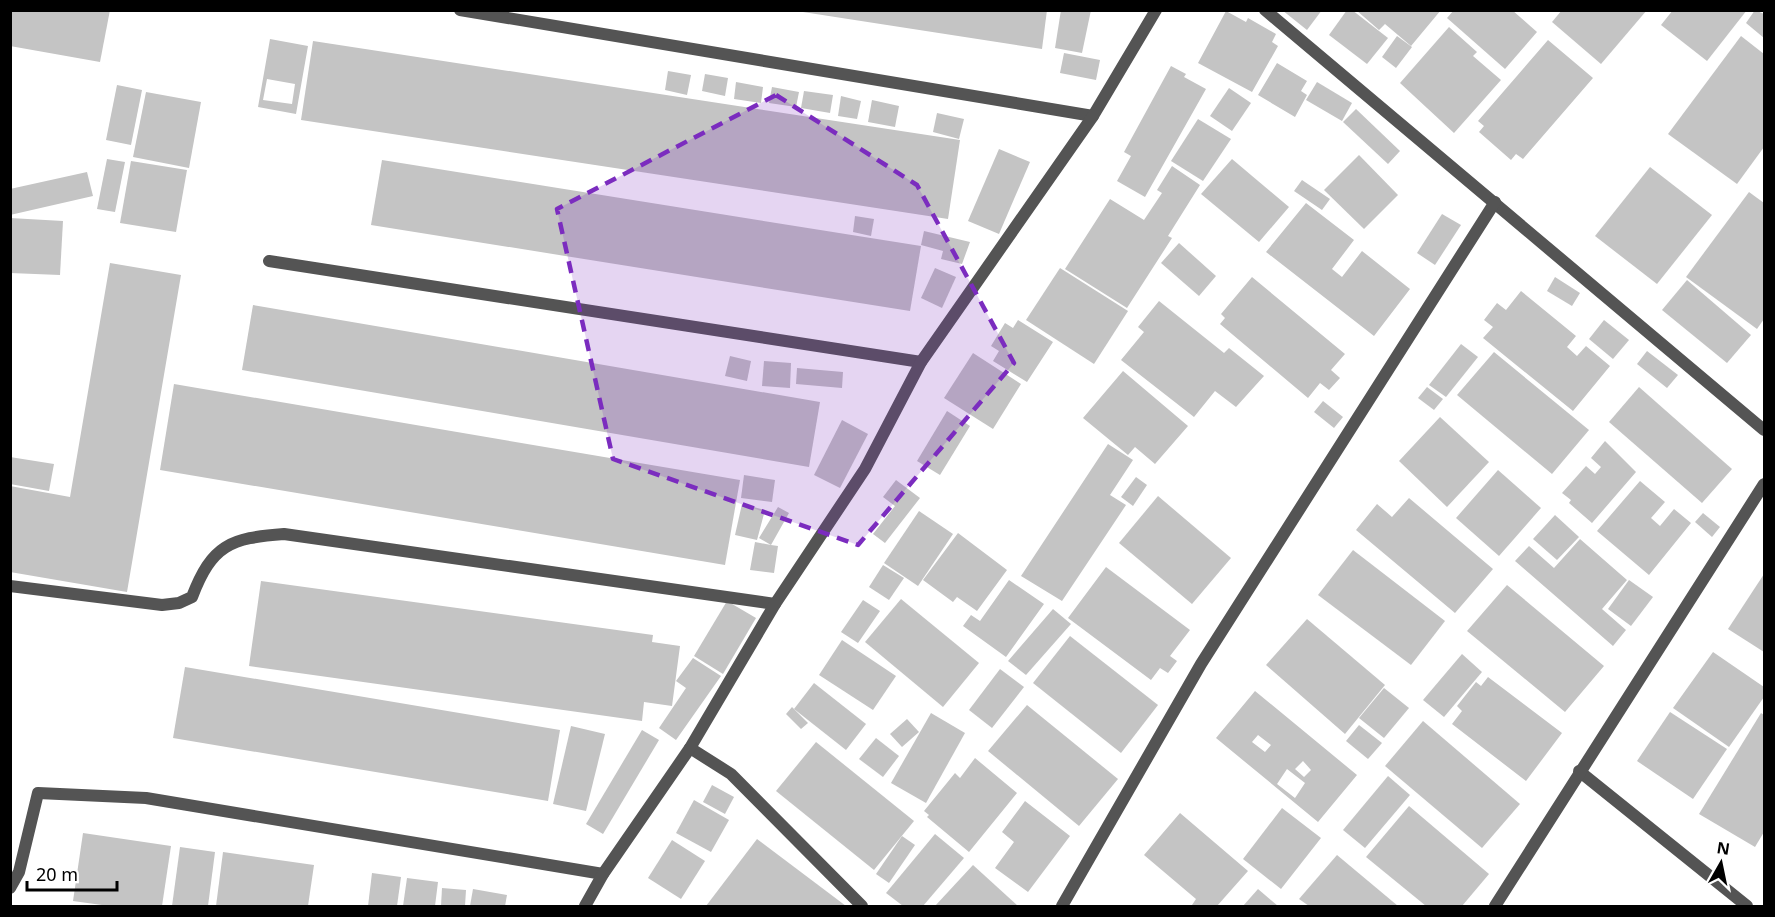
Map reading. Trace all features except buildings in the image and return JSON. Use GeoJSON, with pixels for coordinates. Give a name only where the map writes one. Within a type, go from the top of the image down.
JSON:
{"type":"FeatureCollection","features":[{"type":"Feature","properties":{"kind":"street"},"geometry":{"type":"LineString","coordinates":[[460,10],[1093,116]]}},
{"type":"Feature","properties":{"kind":"street"},"geometry":{"type":"LineString","coordinates":[[585,906],[603,874],[690,748],[775,604],[865,469],[921,362],[1093,116],[1156,10]]}},
{"type":"Feature","properties":{"kind":"street"},"geometry":{"type":"LineString","coordinates":[[1265,10],[1764,430]]}},
{"type":"Feature","properties":{"kind":"street"},"geometry":{"type":"LineString","coordinates":[[1062,906],[1201,664],[1495,202]]}},
{"type":"Feature","properties":{"kind":"street"},"geometry":{"type":"LineString","coordinates":[[269,261],[921,362]]}},
{"type":"Feature","properties":{"kind":"street"},"geometry":{"type":"LineString","coordinates":[[1495,906],[1764,484]]}},
{"type":"Feature","properties":{"kind":"street"},"geometry":{"type":"LineString","coordinates":[[10,586],[162,605],[179,603],[192,597],[199,578],[218,549],[249,536],[284,534],[775,604]]}},
{"type":"Feature","properties":{"kind":"street"},"geometry":{"type":"LineString","coordinates":[[690,748],[731,774],[861,906]]}},
{"type":"Feature","properties":{"kind":"street"},"geometry":{"type":"LineString","coordinates":[[1579,771],[1747,906]]}},
{"type":"Feature","properties":{"kind":"street"},"geometry":{"type":"LineString","coordinates":[[10,888],[19,872],[38,794],[146,798],[603,874]]}},
{"type":"Feature","properties":{"kind":"highlighted area"},"geometry":{"type":"Polygon","coordinates":[[[776,95],[917,185],[1014,363],[858,545],[613,459],[557,209],[776,95]]]}}]}
